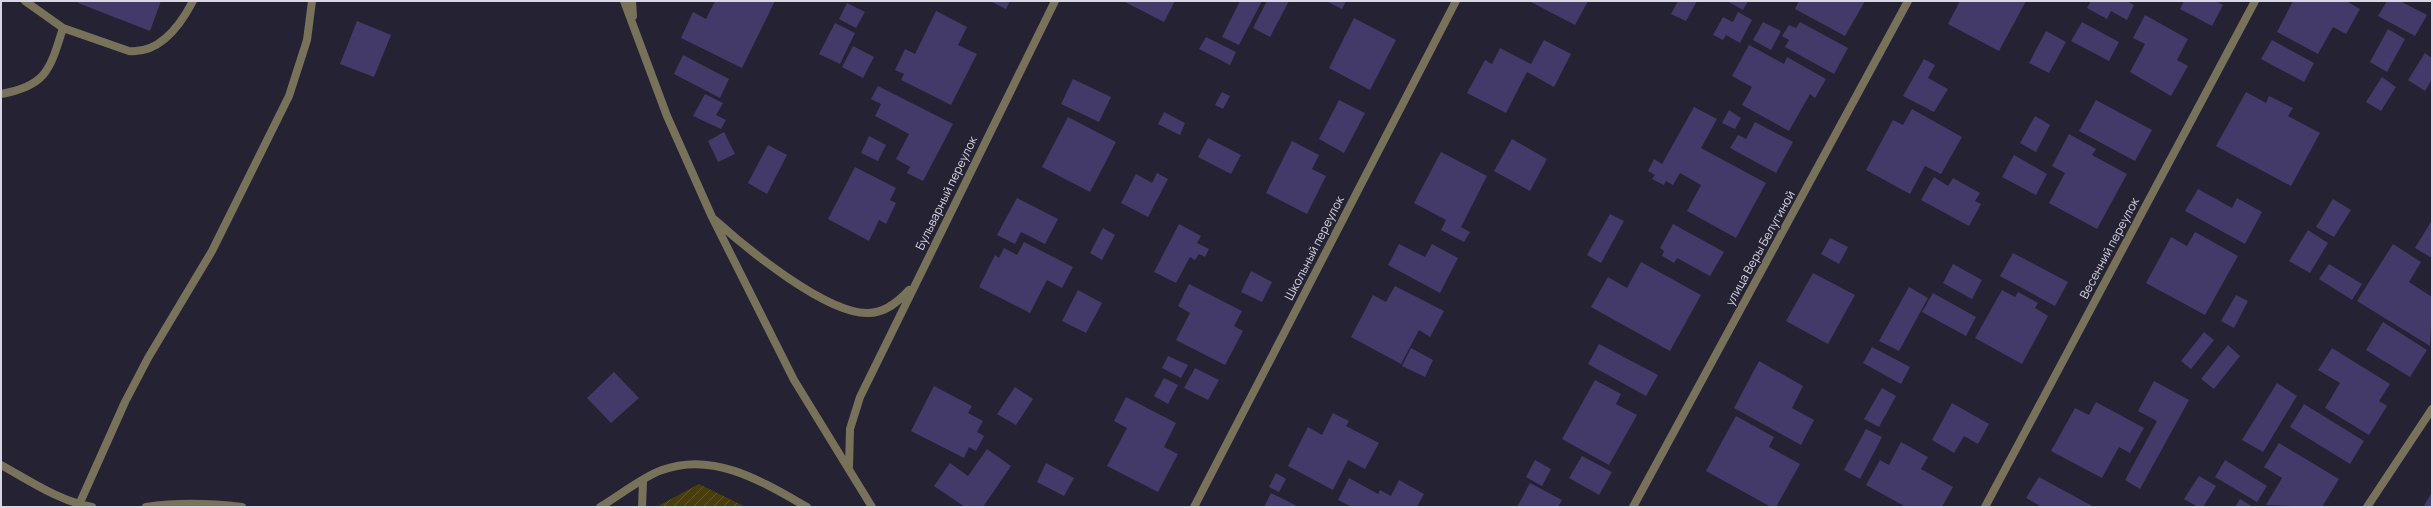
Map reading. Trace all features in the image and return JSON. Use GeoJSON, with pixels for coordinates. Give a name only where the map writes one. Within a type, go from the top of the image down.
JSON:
{"type":"FeatureCollection","features":[{"type":"Feature","properties":{"kind":"street"},"geometry":{"type":"LineString","coordinates":[[25,1],[63,28],[129,51],[140,52],[149,50],[162,42],[178,25],[193,1]]}},
{"type":"Feature","properties":{"kind":"street"},"geometry":{"type":"LineString","coordinates":[[79,506],[126,402],[148,358],[215,244],[289,96],[307,40],[312,1]]}},
{"type":"Feature","properties":{"kind":"street"},"geometry":{"type":"LineString","coordinates":[[624,1],[634,23],[667,116],[712,217],[794,380],[872,507]]}},
{"type":"Feature","properties":{"kind":"street"},"geometry":{"type":"LineString","coordinates":[[632,1],[634,23]]}},
{"type":"Feature","properties":{"kind":"street","name":"Бульварный переулок"},"geometry":{"type":"LineString","coordinates":[[849,468],[850,429],[860,397],[1055,1]]}},
{"type":"Feature","properties":{"kind":"street","name":"Школьный переулок"},"geometry":{"type":"LineString","coordinates":[[1194,507],[1456,1]]}},
{"type":"Feature","properties":{"kind":"street","name":"улица Веры Белугиной"},"geometry":{"type":"LineString","coordinates":[[1633,507],[1908,1]]}},
{"type":"Feature","properties":{"kind":"street","name":"Весенний переулок"},"geometry":{"type":"LineString","coordinates":[[1985,507],[2255,1]]}},
{"type":"Feature","properties":{"kind":"street"},"geometry":{"type":"LineString","coordinates":[[1,94],[28,87],[40,80],[54,55],[63,28]]}},
{"type":"Feature","properties":{"kind":"street"},"geometry":{"type":"LineString","coordinates":[[712,217],[759,257],[803,287],[829,302],[849,310],[867,313],[884,310],[899,300],[915,283]]}},
{"type":"Feature","properties":{"kind":"street"},"geometry":{"type":"LineString","coordinates":[[2367,507],[2432,409]]}},
{"type":"Feature","properties":{"kind":"street"},"geometry":{"type":"LineString","coordinates":[[600,507],[661,470],[686,463],[718,465],[747,476],[807,507]]}},
{"type":"Feature","properties":{"kind":"street"},"geometry":{"type":"LineString","coordinates":[[1,465],[53,494],[79,506],[92,507]]}},
{"type":"Feature","properties":{"kind":"street"},"geometry":{"type":"LineString","coordinates":[[642,507],[643,481]]}},
{"type":"Feature","properties":{"kind":"street"},"geometry":{"type":"LineString","coordinates":[[146,507],[176,502],[207,502],[242,507]]}},
{"type":"Feature","properties":{"kind":"shaded area"},"geometry":{"type":"Polygon","coordinates":[[[699,484],[746,507],[656,507],[699,484]]]}},
{"type":"Feature","properties":{"kind":"building"},"geometry":{"type":"Polygon","coordinates":[[[79,1],[161,1],[150,31],[78,3],[79,1]]]}},
{"type":"Feature","properties":{"kind":"building"},"geometry":{"type":"Polygon","coordinates":[[[715,1],[775,1],[742,68],[681,38],[693,12],[706,19],[715,1]]]}},
{"type":"Feature","properties":{"kind":"building"},"geometry":{"type":"Polygon","coordinates":[[[990,1],[1010,1],[1006,9],[990,1]]]}},
{"type":"Feature","properties":{"kind":"building"},"geometry":{"type":"Polygon","coordinates":[[[1123,1],[1175,1],[1164,22],[1123,1]]]}},
{"type":"Feature","properties":{"kind":"building"},"geometry":{"type":"Polygon","coordinates":[[[1240,1],[1262,1],[1239,45],[1222,37],[1240,1]]]}},
{"type":"Feature","properties":{"kind":"building"},"geometry":{"type":"Polygon","coordinates":[[[1267,1],[1289,1],[1270,37],[1253,28],[1267,1]]]}},
{"type":"Feature","properties":{"kind":"building"},"geometry":{"type":"Polygon","coordinates":[[[1326,1],[1346,1],[1342,9],[1326,1]]]}},
{"type":"Feature","properties":{"kind":"building"},"geometry":{"type":"Polygon","coordinates":[[[1529,1],[1588,1],[1575,25],[1529,1]]]}},
{"type":"Feature","properties":{"kind":"building"},"geometry":{"type":"Polygon","coordinates":[[[1678,1],[1697,1],[1686,21],[1671,14],[1678,1]]]}},
{"type":"Feature","properties":{"kind":"building"},"geometry":{"type":"Polygon","coordinates":[[[1727,1],[1748,1],[1743,10],[1727,1]]]}},
{"type":"Feature","properties":{"kind":"building"},"geometry":{"type":"Polygon","coordinates":[[[1799,1],[1865,1],[1845,36],[1795,9],[1799,1]]]}},
{"type":"Feature","properties":{"kind":"building"},"geometry":{"type":"Polygon","coordinates":[[[1960,1],[2026,1],[1999,51],[1948,24],[1960,1]]]}},
{"type":"Feature","properties":{"kind":"building"},"geometry":{"type":"Polygon","coordinates":[[[2091,1],[2127,1],[2134,5],[2127,20],[2111,11],[2107,19],[2087,8],[2091,1]]]}},
{"type":"Feature","properties":{"kind":"building"},"geometry":{"type":"Polygon","coordinates":[[[2184,1],[2216,1],[2223,5],[2212,26],[2180,9],[2184,1]]]}},
{"type":"Feature","properties":{"kind":"building"},"geometry":{"type":"Polygon","coordinates":[[[2293,1],[2346,1],[2360,9],[2346,34],[2333,27],[2318,54],[2277,32],[2293,1]]]}},
{"type":"Feature","properties":{"kind":"building"},"geometry":{"type":"Polygon","coordinates":[[[2387,1],[2400,1],[2427,15],[2415,36],[2378,16],[2387,1]]]}},
{"type":"Feature","properties":{"kind":"building"},"geometry":{"type":"Polygon","coordinates":[[[847,3],[865,12],[856,28],[839,19],[847,3]]]}},
{"type":"Feature","properties":{"kind":"building"},"geometry":{"type":"Polygon","coordinates":[[[936,11],[967,27],[958,45],[977,54],[951,105],[901,80],[904,74],[895,70],[905,49],[915,54],[936,11]]]}},
{"type":"Feature","properties":{"kind":"building"},"geometry":{"type":"Polygon","coordinates":[[[1738,12],[1752,20],[1740,43],[1726,35],[1723,40],[1713,35],[1723,17],[1733,22],[1738,12]]]}},
{"type":"Feature","properties":{"kind":"building"},"geometry":{"type":"Polygon","coordinates":[[[2145,15],[2188,39],[2177,60],[2188,66],[2171,96],[2130,72],[2145,44],[2133,38],[2145,15]]]}},
{"type":"Feature","properties":{"kind":"building"},"geometry":{"type":"Polygon","coordinates":[[[1354,18],[1396,40],[1370,90],[1329,68],[1354,18]]]}},
{"type":"Feature","properties":{"kind":"building"},"geometry":{"type":"Polygon","coordinates":[[[357,21],[391,35],[374,77],[340,64],[357,21]]]}},
{"type":"Feature","properties":{"kind":"building"},"geometry":{"type":"Polygon","coordinates":[[[1763,22],[1781,31],[1771,50],[1753,40],[1763,22]]]}},
{"type":"Feature","properties":{"kind":"building"},"geometry":{"type":"Polygon","coordinates":[[[1800,22],[1848,48],[1834,74],[1785,47],[1789,40],[1782,36],[1789,25],[1796,28],[1800,22]]]}},
{"type":"Feature","properties":{"kind":"building"},"geometry":{"type":"Polygon","coordinates":[[[2082,22],[2119,42],[2109,61],[2071,41],[2082,22]]]}},
{"type":"Feature","properties":{"kind":"building"},"geometry":{"type":"Polygon","coordinates":[[[835,23],[855,33],[840,64],[819,54],[835,23]]]}},
{"type":"Feature","properties":{"kind":"building"},"geometry":{"type":"Polygon","coordinates":[[[2388,29],[2405,39],[2387,72],[2370,62],[2388,29]]]}},
{"type":"Feature","properties":{"kind":"building"},"geometry":{"type":"Polygon","coordinates":[[[2046,31],[2066,42],[2049,73],[2029,63],[2046,31]]]}},
{"type":"Feature","properties":{"kind":"building"},"geometry":{"type":"Polygon","coordinates":[[[1206,37],[1236,52],[1230,65],[1199,49],[1206,37]]]}},
{"type":"Feature","properties":{"kind":"building"},"geometry":{"type":"Polygon","coordinates":[[[1544,40],[1571,54],[1554,87],[1527,72],[1506,113],[1467,93],[1485,60],[1492,64],[1500,48],[1531,64],[1544,40]]]}},
{"type":"Feature","properties":{"kind":"building"},"geometry":{"type":"Polygon","coordinates":[[[2272,40],[2314,63],[2304,82],[2261,59],[2272,40]]]}},
{"type":"Feature","properties":{"kind":"building"},"geometry":{"type":"Polygon","coordinates":[[[1749,45],[1784,64],[1787,57],[1826,79],[1815,98],[1810,94],[1789,131],[1742,105],[1752,87],[1732,76],[1749,45]]]}},
{"type":"Feature","properties":{"kind":"building"},"geometry":{"type":"Polygon","coordinates":[[[853,46],[874,57],[863,78],[842,67],[853,46]]]}},
{"type":"Feature","properties":{"kind":"building"},"geometry":{"type":"Polygon","coordinates":[[[2425,53],[2432,58],[2432,79],[2425,91],[2408,80],[2425,53]]]}},
{"type":"Feature","properties":{"kind":"building"},"geometry":{"type":"Polygon","coordinates":[[[683,55],[729,79],[720,98],[674,74],[683,55]]]}},
{"type":"Feature","properties":{"kind":"building"},"geometry":{"type":"Polygon","coordinates":[[[1924,59],[1935,65],[1928,78],[1948,89],[1934,112],[1903,96],[1924,59]]]}},
{"type":"Feature","properties":{"kind":"building"},"geometry":{"type":"Polygon","coordinates":[[[2382,77],[2396,87],[2381,111],[2366,102],[2382,77]]]}},
{"type":"Feature","properties":{"kind":"building"},"geometry":{"type":"Polygon","coordinates":[[[1073,79],[1111,97],[1099,122],[1061,104],[1073,79]]]}},
{"type":"Feature","properties":{"kind":"building"},"geometry":{"type":"Polygon","coordinates":[[[878,86],[953,124],[923,181],[907,173],[910,167],[896,159],[909,134],[875,116],[881,104],[871,99],[878,86]]]}},
{"type":"Feature","properties":{"kind":"building"},"geometry":{"type":"Polygon","coordinates":[[[1222,92],[1230,96],[1223,109],[1215,105],[1222,92]]]}},
{"type":"Feature","properties":{"kind":"building"},"geometry":{"type":"Polygon","coordinates":[[[2246,92],[2266,103],[2269,96],[2293,108],[2288,116],[2320,133],[2291,186],[2216,146],[2246,92]]]}},
{"type":"Feature","properties":{"kind":"building"},"geometry":{"type":"Polygon","coordinates":[[[705,94],[723,103],[716,115],[726,120],[721,129],[693,116],[705,94]]]}},
{"type":"Feature","properties":{"kind":"building"},"geometry":{"type":"Polygon","coordinates":[[[1339,100],[1365,113],[1344,153],[1319,139],[1339,100]]]}},
{"type":"Feature","properties":{"kind":"building"},"geometry":{"type":"Polygon","coordinates":[[[2096,100],[2152,130],[2135,161],[2079,131],[2096,100]]]}},
{"type":"Feature","properties":{"kind":"building"},"geometry":{"type":"Polygon","coordinates":[[[1694,107],[1717,119],[1701,148],[1766,183],[1736,238],[1687,211],[1701,185],[1680,173],[1673,185],[1666,181],[1664,185],[1652,179],[1655,175],[1648,171],[1654,159],[1662,164],[1694,107]]]}},
{"type":"Feature","properties":{"kind":"building"},"geometry":{"type":"Polygon","coordinates":[[[1912,109],[1962,137],[1941,174],[1925,166],[1910,194],[1866,170],[1893,120],[1903,125],[1912,109]]]}},
{"type":"Feature","properties":{"kind":"building"},"geometry":{"type":"Polygon","coordinates":[[[1729,110],[1741,118],[1735,129],[1722,123],[1729,110]]]}},
{"type":"Feature","properties":{"kind":"building"},"geometry":{"type":"Polygon","coordinates":[[[1164,112],[1185,123],[1180,135],[1158,124],[1164,112]]]}},
{"type":"Feature","properties":{"kind":"building"},"geometry":{"type":"Polygon","coordinates":[[[2035,116],[2050,125],[2036,152],[2020,143],[2035,116]]]}},
{"type":"Feature","properties":{"kind":"building"},"geometry":{"type":"Polygon","coordinates":[[[1068,117],[1116,142],[1090,192],[1042,167],[1068,117]]]}},
{"type":"Feature","properties":{"kind":"building"},"geometry":{"type":"Polygon","coordinates":[[[1755,122],[1793,142],[1776,173],[1730,148],[1738,135],[1746,139],[1755,122]]]}},
{"type":"Feature","properties":{"kind":"building"},"geometry":{"type":"Polygon","coordinates":[[[724,132],[735,154],[718,162],[708,141],[724,132]]]}},
{"type":"Feature","properties":{"kind":"building"},"geometry":{"type":"Polygon","coordinates":[[[2069,134],[2096,149],[2092,155],[2127,174],[2097,229],[2049,203],[2065,173],[2052,166],[2069,134]]]}},
{"type":"Feature","properties":{"kind":"building"},"geometry":{"type":"Polygon","coordinates":[[[869,136],[886,145],[878,161],[861,153],[869,136]]]}},
{"type":"Feature","properties":{"kind":"building"},"geometry":{"type":"Polygon","coordinates":[[[1208,138],[1241,155],[1231,174],[1198,157],[1208,138]]]}},
{"type":"Feature","properties":{"kind":"building"},"geometry":{"type":"Polygon","coordinates":[[[1512,139],[1547,159],[1530,191],[1494,171],[1512,139]]]}},
{"type":"Feature","properties":{"kind":"building"},"geometry":{"type":"Polygon","coordinates":[[[1292,141],[1319,155],[1312,169],[1326,176],[1307,214],[1266,193],[1292,141]]]}},
{"type":"Feature","properties":{"kind":"building"},"geometry":{"type":"Polygon","coordinates":[[[768,145],[787,155],[767,194],[748,183],[768,145]]]}},
{"type":"Feature","properties":{"kind":"building"},"geometry":{"type":"Polygon","coordinates":[[[1441,152],[1487,176],[1461,227],[1470,232],[1464,242],[1441,230],[1446,220],[1414,203],[1441,152]]]}},
{"type":"Feature","properties":{"kind":"building"},"geometry":{"type":"Polygon","coordinates":[[[2014,155],[2047,174],[2036,195],[2002,177],[2014,155]]]}},
{"type":"Feature","properties":{"kind":"building"},"geometry":{"type":"Polygon","coordinates":[[[855,167],[896,188],[890,200],[896,203],[886,224],[879,220],[869,241],[828,219],[855,167]]]}},
{"type":"Feature","properties":{"kind":"building"},"geometry":{"type":"Polygon","coordinates":[[[1157,173],[1168,179],[1148,217],[1121,203],[1136,174],[1152,183],[1157,173]]]}},
{"type":"Feature","properties":{"kind":"building"},"geometry":{"type":"Polygon","coordinates":[[[1934,177],[1948,186],[1953,178],[1980,193],[1975,201],[1981,204],[1969,226],[1921,200],[1934,177]]]}},
{"type":"Feature","properties":{"kind":"building"},"geometry":{"type":"Polygon","coordinates":[[[2198,189],[2232,208],[2237,198],[2262,212],[2245,244],[2185,211],[2198,189]]]}},
{"type":"Feature","properties":{"kind":"building"},"geometry":{"type":"Polygon","coordinates":[[[1017,198],[1058,219],[1045,244],[1021,232],[1015,244],[997,235],[1017,198]]]}},
{"type":"Feature","properties":{"kind":"building"},"geometry":{"type":"Polygon","coordinates":[[[2333,199],[2351,210],[2334,237],[2316,227],[2333,199]]]}},
{"type":"Feature","properties":{"kind":"building"},"geometry":{"type":"Polygon","coordinates":[[[1610,214],[1624,221],[1601,263],[1587,255],[1610,214]]]}},
{"type":"Feature","properties":{"kind":"building"},"geometry":{"type":"Polygon","coordinates":[[[2432,220],[2432,258],[2415,248],[2432,220]]]}},
{"type":"Feature","properties":{"kind":"building"},"geometry":{"type":"Polygon","coordinates":[[[1179,224],[1201,236],[1197,243],[1209,249],[1205,257],[1199,254],[1195,260],[1190,257],[1176,283],[1154,272],[1179,224]]]}},
{"type":"Feature","properties":{"kind":"building"},"geometry":{"type":"Polygon","coordinates":[[[1673,224],[1724,252],[1710,276],[1677,258],[1674,263],[1662,256],[1664,251],[1660,248],[1673,224]]]}},
{"type":"Feature","properties":{"kind":"building"},"geometry":{"type":"Polygon","coordinates":[[[1103,228],[1115,235],[1102,260],[1090,253],[1103,228]]]}},
{"type":"Feature","properties":{"kind":"building"},"geometry":{"type":"Polygon","coordinates":[[[2308,230],[2328,243],[2310,273],[2289,261],[2308,230]]]}},
{"type":"Feature","properties":{"kind":"building"},"geometry":{"type":"Polygon","coordinates":[[[2195,232],[2238,256],[2205,315],[2146,283],[2171,237],[2187,246],[2195,232]]]}},
{"type":"Feature","properties":{"kind":"building"},"geometry":{"type":"Polygon","coordinates":[[[1830,238],[1848,247],[1839,264],[1821,254],[1830,238]]]}},
{"type":"Feature","properties":{"kind":"building"},"geometry":{"type":"Polygon","coordinates":[[[1024,242],[1073,267],[1062,288],[1047,280],[1030,313],[979,287],[995,255],[999,258],[1004,248],[1017,255],[1024,242]]]}},
{"type":"Feature","properties":{"kind":"building"},"geometry":{"type":"Polygon","coordinates":[[[1399,244],[1425,257],[1432,244],[1458,258],[1440,293],[1388,265],[1399,244]]]}},
{"type":"Feature","properties":{"kind":"building"},"geometry":{"type":"Polygon","coordinates":[[[2393,244],[2421,262],[2409,282],[2432,297],[2430,346],[2357,301],[2393,244]]]}},
{"type":"Feature","properties":{"kind":"building"},"geometry":{"type":"Polygon","coordinates":[[[2013,253],[2068,282],[2055,306],[2000,276],[2013,253]]]}},
{"type":"Feature","properties":{"kind":"building"},"geometry":{"type":"Polygon","coordinates":[[[1641,262],[1701,295],[1670,351],[1591,307],[1608,277],[1627,288],[1641,262]]]}},
{"type":"Feature","properties":{"kind":"building"},"geometry":{"type":"Polygon","coordinates":[[[1953,264],[1982,280],[1972,299],[1943,283],[1953,264]]]}},
{"type":"Feature","properties":{"kind":"building"},"geometry":{"type":"Polygon","coordinates":[[[2329,264],[2362,284],[2352,300],[2319,279],[2329,264]]]}},
{"type":"Feature","properties":{"kind":"building"},"geometry":{"type":"Polygon","coordinates":[[[1251,271],[1272,282],[1262,302],[1241,292],[1251,271]]]}},
{"type":"Feature","properties":{"kind":"building"},"geometry":{"type":"Polygon","coordinates":[[[1813,273],[1855,295],[1828,344],[1786,321],[1813,273]]]}},
{"type":"Feature","properties":{"kind":"building"},"geometry":{"type":"Polygon","coordinates":[[[1189,284],[1242,311],[1234,326],[1243,331],[1225,365],[1176,340],[1190,313],[1178,306],[1189,284]]]}},
{"type":"Feature","properties":{"kind":"building"},"geometry":{"type":"Polygon","coordinates":[[[1395,286],[1444,311],[1430,337],[1419,330],[1401,364],[1351,337],[1373,295],[1386,302],[1395,286]]]}},
{"type":"Feature","properties":{"kind":"building"},"geometry":{"type":"Polygon","coordinates":[[[1909,287],[1928,298],[1899,351],[1879,341],[1909,287]]]}},
{"type":"Feature","properties":{"kind":"building"},"geometry":{"type":"Polygon","coordinates":[[[1078,290],[1102,303],[1086,333],[1062,321],[1078,290]]]}},
{"type":"Feature","properties":{"kind":"building"},"geometry":{"type":"Polygon","coordinates":[[[2002,290],[2015,297],[2018,292],[2038,303],[2035,308],[2048,316],[2022,364],[1975,338],[2002,290]]]}},
{"type":"Feature","properties":{"kind":"building"},"geometry":{"type":"Polygon","coordinates":[[[1933,293],[1976,317],[1966,336],[1922,312],[1933,293]]]}},
{"type":"Feature","properties":{"kind":"building"},"geometry":{"type":"Polygon","coordinates":[[[2236,295],[2248,301],[2234,328],[2221,321],[2236,295]]]}},
{"type":"Feature","properties":{"kind":"building"},"geometry":{"type":"Polygon","coordinates":[[[2383,322],[2427,350],[2410,377],[2366,350],[2383,322]]]}},
{"type":"Feature","properties":{"kind":"building"},"geometry":{"type":"Polygon","coordinates":[[[2204,332],[2214,340],[2191,369],[2181,361],[2204,332]]]}},
{"type":"Feature","properties":{"kind":"building"},"geometry":{"type":"Polygon","coordinates":[[[1599,344],[1658,375],[1646,396],[1588,364],[1599,344]]]}},
{"type":"Feature","properties":{"kind":"building"},"geometry":{"type":"Polygon","coordinates":[[[2228,345],[2240,356],[2214,389],[2201,379],[2228,345]]]}},
{"type":"Feature","properties":{"kind":"building"},"geometry":{"type":"Polygon","coordinates":[[[1872,347],[1910,367],[1901,384],[1863,363],[1872,347]]]}},
{"type":"Feature","properties":{"kind":"building"},"geometry":{"type":"Polygon","coordinates":[[[1411,348],[1433,360],[1425,377],[1402,366],[1411,348]]]}},
{"type":"Feature","properties":{"kind":"building"},"geometry":{"type":"Polygon","coordinates":[[[2332,348],[2390,384],[2379,401],[2387,406],[2369,435],[2325,408],[2340,383],[2318,370],[2332,348]]]}},
{"type":"Feature","properties":{"kind":"building"},"geometry":{"type":"Polygon","coordinates":[[[1168,356],[1188,365],[1181,378],[1162,368],[1168,356]]]}},
{"type":"Feature","properties":{"kind":"building"},"geometry":{"type":"Polygon","coordinates":[[[1759,361],[1803,386],[1792,408],[1814,420],[1801,445],[1734,408],[1759,361]]]}},
{"type":"Feature","properties":{"kind":"building"},"geometry":{"type":"Polygon","coordinates":[[[1195,368],[1219,380],[1208,400],[1184,388],[1195,368]]]}},
{"type":"Feature","properties":{"kind":"building"},"geometry":{"type":"Polygon","coordinates":[[[614,372],[639,398],[611,423],[587,398],[614,372]]]}},
{"type":"Feature","properties":{"kind":"building"},"geometry":{"type":"Polygon","coordinates":[[[1164,378],[1178,385],[1168,404],[1154,396],[1164,378]]]}},
{"type":"Feature","properties":{"kind":"building"},"geometry":{"type":"Polygon","coordinates":[[[1595,380],[1621,394],[1616,404],[1637,415],[1609,465],[1562,439],[1595,380]]]}},
{"type":"Feature","properties":{"kind":"building"},"geometry":{"type":"Polygon","coordinates":[[[2154,381],[2189,400],[2140,489],[2125,480],[2157,421],[2138,411],[2154,381]]]}},
{"type":"Feature","properties":{"kind":"building"},"geometry":{"type":"Polygon","coordinates":[[[2277,383],[2297,396],[2263,452],[2242,440],[2277,383]]]}},
{"type":"Feature","properties":{"kind":"building"},"geometry":{"type":"Polygon","coordinates":[[[934,386],[972,406],[968,413],[983,421],[977,432],[984,436],[976,451],[969,447],[964,458],[911,431],[934,386]]]}},
{"type":"Feature","properties":{"kind":"building"},"geometry":{"type":"Polygon","coordinates":[[[1015,387],[1033,399],[1016,425],[997,414],[1015,387]]]}},
{"type":"Feature","properties":{"kind":"building"},"geometry":{"type":"Polygon","coordinates":[[[1882,388],[1896,396],[1879,427],[1864,419],[1882,388]]]}},
{"type":"Feature","properties":{"kind":"building"},"geometry":{"type":"Polygon","coordinates":[[[1126,397],[1176,423],[1164,447],[1178,454],[1158,492],[1107,466],[1127,428],[1114,421],[1126,397]]]}},
{"type":"Feature","properties":{"kind":"building"},"geometry":{"type":"Polygon","coordinates":[[[2096,402],[2144,428],[2130,453],[2119,447],[2102,478],[2051,451],[2075,408],[2089,415],[2096,402]]]}},
{"type":"Feature","properties":{"kind":"building"},"geometry":{"type":"Polygon","coordinates":[[[1952,403],[1989,424],[1978,444],[1964,436],[1954,453],[1932,440],[1952,403]]]}},
{"type":"Feature","properties":{"kind":"building"},"geometry":{"type":"Polygon","coordinates":[[[2304,404],[2364,441],[2350,464],[2290,427],[2304,404]]]}},
{"type":"Feature","properties":{"kind":"building"},"geometry":{"type":"Polygon","coordinates":[[[1333,413],[1349,421],[1346,426],[1379,443],[1365,469],[1348,460],[1333,490],[1288,466],[1308,427],[1322,435],[1333,413]]]}},
{"type":"Feature","properties":{"kind":"building"},"geometry":{"type":"Polygon","coordinates":[[[1736,416],[1774,437],[1769,447],[1800,464],[1776,507],[1771,507],[1706,471],[1736,416]]]}},
{"type":"Feature","properties":{"kind":"building"},"geometry":{"type":"Polygon","coordinates":[[[1866,429],[1882,437],[1860,479],[1844,470],[1866,429]]]}},
{"type":"Feature","properties":{"kind":"building"},"geometry":{"type":"Polygon","coordinates":[[[1901,442],[1928,457],[1921,469],[1953,487],[1942,507],[1906,507],[1866,485],[1880,460],[1889,465],[1901,442]]]}},
{"type":"Feature","properties":{"kind":"building"},"geometry":{"type":"Polygon","coordinates":[[[2279,443],[2339,479],[2322,507],[2266,505],[2282,478],[2264,467],[2279,443]]]}},
{"type":"Feature","properties":{"kind":"building"},"geometry":{"type":"Polygon","coordinates":[[[987,449],[1011,466],[983,507],[965,507],[934,486],[950,463],[968,476],[987,449]]]}},
{"type":"Feature","properties":{"kind":"building"},"geometry":{"type":"Polygon","coordinates":[[[1582,456],[1612,472],[1599,495],[1569,478],[1582,456]]]}},
{"type":"Feature","properties":{"kind":"building"},"geometry":{"type":"Polygon","coordinates":[[[1535,460],[1551,469],[1542,486],[1526,477],[1535,460]]]}},
{"type":"Feature","properties":{"kind":"building"},"geometry":{"type":"Polygon","coordinates":[[[2225,460],[2267,486],[2257,502],[2215,477],[2225,460]]]}},
{"type":"Feature","properties":{"kind":"building"},"geometry":{"type":"Polygon","coordinates":[[[1046,463],[1074,478],[1064,496],[1037,482],[1046,463]]]}},
{"type":"Feature","properties":{"kind":"building"},"geometry":{"type":"Polygon","coordinates":[[[1276,473],[1286,479],[1279,492],[1269,487],[1276,473]]]}},
{"type":"Feature","properties":{"kind":"building"},"geometry":{"type":"Polygon","coordinates":[[[2199,476],[2216,486],[2203,507],[2198,507],[2184,499],[2199,476]]]}},
{"type":"Feature","properties":{"kind":"building"},"geometry":{"type":"Polygon","coordinates":[[[2039,477],[2094,507],[2042,507],[2026,498],[2039,477]]]}},
{"type":"Feature","properties":{"kind":"building"},"geometry":{"type":"Polygon","coordinates":[[[1349,478],[1378,494],[1380,490],[1391,496],[1399,480],[1424,494],[1417,507],[1352,507],[1338,500],[1349,478]]]}},
{"type":"Feature","properties":{"kind":"building"},"geometry":{"type":"Polygon","coordinates":[[[1530,483],[1562,500],[1558,507],[1517,507],[1530,483]]]}},
{"type":"Feature","properties":{"kind":"building"},"geometry":{"type":"Polygon","coordinates":[[[2432,492],[2432,507],[2425,507],[2424,506],[2432,492]]]}},
{"type":"Feature","properties":{"kind":"building"},"geometry":{"type":"Polygon","coordinates":[[[1271,493],[1299,507],[1264,507],[1271,493]]]}},
{"type":"Feature","properties":{"kind":"building"},"geometry":{"type":"Polygon","coordinates":[[[2240,499],[2253,507],[2235,507],[2240,499]]]}}]}
